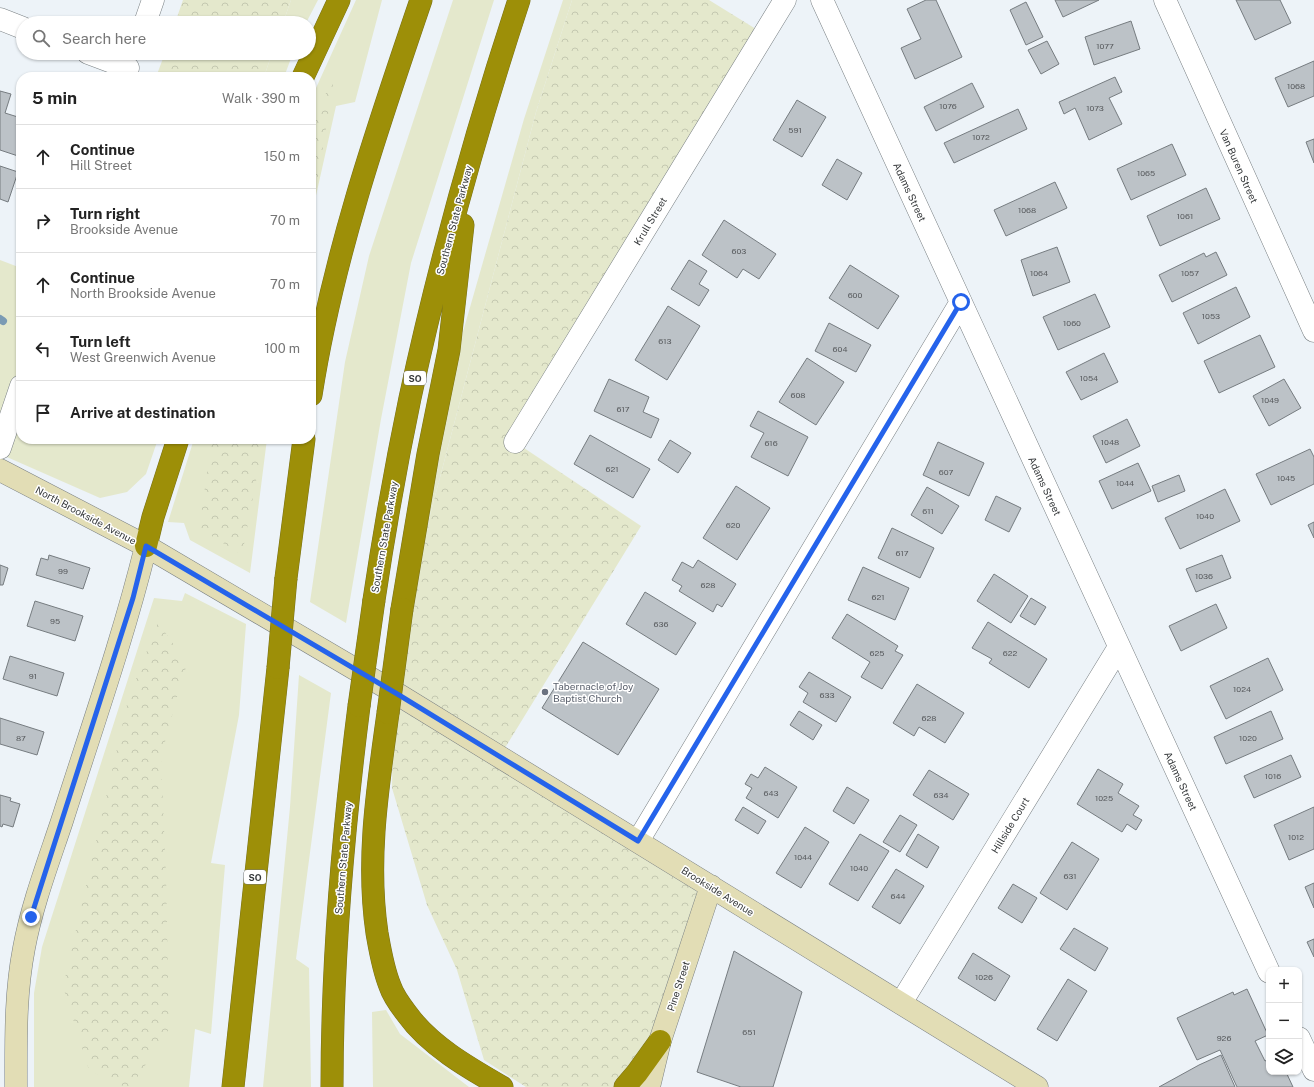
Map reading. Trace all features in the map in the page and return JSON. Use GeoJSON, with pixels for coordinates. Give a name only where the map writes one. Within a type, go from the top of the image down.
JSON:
{"type":"FeatureCollection","features":[{"type":"Feature","properties":{"kind":"highway"},"geometry":{"type":"LineString","coordinates":[[316,49],[339,0]]}},
{"type":"Feature","properties":{"kind":"highway"},"geometry":{"type":"LineString","coordinates":[[316,369],[326,315],[358,193],[421,0]]}},
{"type":"Feature","properties":{"kind":"highway","name":"Southern State Parkway"},"geometry":{"type":"LineString","coordinates":[[332,1087],[333,993],[339,896],[347,806],[359,706],[390,500],[410,399],[445,252],[470,158],[518,0]]}},
{"type":"Feature","properties":{"kind":"highway"},"geometry":{"type":"LineString","coordinates":[[305,72],[311,60]]}},
{"type":"Feature","properties":{"kind":"highway"},"geometry":{"type":"LineString","coordinates":[[470,158],[450,350],[428,454],[402,609],[376,803],[373,839],[373,868],[379,946],[390,986],[408,1015],[420,1029],[451,1054],[502,1087]]}},
{"type":"Feature","properties":{"kind":"highway"},"geometry":{"type":"LineString","coordinates":[[146,546],[153,517],[176,444]]}},
{"type":"Feature","properties":{"kind":"highway","name":"SO"},"geometry":{"type":"LineString","coordinates":[[233,1087],[278,668],[286,578],[303,444]]}},
{"type":"Feature","properties":{"kind":"highway"},"geometry":{"type":"LineString","coordinates":[[625,1087],[660,1041]]}},
{"type":"Feature","properties":{"kind":"main road","name":"North Brookside Avenue"},"geometry":{"type":"LineString","coordinates":[[0,470],[146,546],[399,695]]}},
{"type":"Feature","properties":{"kind":"main road"},"geometry":{"type":"LineString","coordinates":[[16,1087],[16,1020],[20,973],[26,940],[39,893],[133,598],[146,546]]}},
{"type":"Feature","properties":{"kind":"main road","name":"Brookside Avenue"},"geometry":{"type":"LineString","coordinates":[[399,695],[1037,1087]]}},
{"type":"Feature","properties":{"kind":"main road","name":"Pine Street"},"geometry":{"type":"LineString","coordinates":[[649,1087],[660,1041],[711,886]]}},
{"type":"Feature","properties":{"kind":"street"},"geometry":{"type":"LineString","coordinates":[[147,16],[153,0]]}},
{"type":"Feature","properties":{"kind":"street","name":"Krull Street"},"geometry":{"type":"LineString","coordinates":[[515,442],[785,0]]}},
{"type":"Feature","properties":{"kind":"street","name":"Adams Street"},"geometry":{"type":"LineString","coordinates":[[822,0],[1267,967]]}},
{"type":"Feature","properties":{"kind":"street","name":"Van Buren Street"},"geometry":{"type":"LineString","coordinates":[[1165,0],[1314,331]]}},
{"type":"Feature","properties":{"kind":"street"},"geometry":{"type":"LineString","coordinates":[[0,19],[16,25]]}},
{"type":"Feature","properties":{"kind":"street"},"geometry":{"type":"LineString","coordinates":[[110,60],[129,66]]}},
{"type":"Feature","properties":{"kind":"street"},"geometry":{"type":"LineString","coordinates":[[638,841],[961,302]]}},
{"type":"Feature","properties":{"kind":"street"},"geometry":{"type":"LineString","coordinates":[[0,448],[16,401]]}},
{"type":"Feature","properties":{"kind":"street","name":"Hillside Court"},"geometry":{"type":"LineString","coordinates":[[901,1003],[1119,647]]}},
{"type":"Feature","properties":{"kind":"street"},"geometry":{"type":"LineString","coordinates":[[1299,1039],[1314,1070]]}},
{"type":"Feature","properties":{"kind":"green space"},"geometry":{"type":"Polygon","coordinates":[[[183,0],[291,0],[285,16],[177,16],[183,0]]]}},
{"type":"Feature","properties":{"kind":"green space"},"geometry":{"type":"Polygon","coordinates":[[[291,0],[318,0],[310,16],[285,16],[291,0]]]}},
{"type":"Feature","properties":{"kind":"green space"},"geometry":{"type":"Polygon","coordinates":[[[356,0],[382,0],[355,102],[336,106],[316,196],[316,88],[356,0]]]}},
{"type":"Feature","properties":{"kind":"green space"},"geometry":{"type":"Polygon","coordinates":[[[453,0],[494,0],[411,263],[381,419],[346,623],[310,602],[345,362],[369,256],[453,0]]]}},
{"type":"Feature","properties":{"kind":"green space"},"geometry":{"type":"Polygon","coordinates":[[[563,0],[572,0],[536,112],[423,542],[446,391],[524,119],[563,0]]]}},
{"type":"Feature","properties":{"kind":"green space"},"geometry":{"type":"Polygon","coordinates":[[[572,0],[709,0],[764,34],[515,442],[641,526],[500,756],[711,886],[660,1041],[625,1087],[526,1087],[484,1060],[457,970],[427,905],[392,788],[393,729],[423,542],[536,112],[572,0]]]}},
{"type":"Feature","properties":{"kind":"green space"},"geometry":{"type":"Polygon","coordinates":[[[162,60],[270,60],[266,72],[158,72],[162,60]]]}},
{"type":"Feature","properties":{"kind":"green space"},"geometry":{"type":"Polygon","coordinates":[[[270,60],[290,60],[286,72],[266,72],[270,60]]]}},
{"type":"Feature","properties":{"kind":"green space"},"geometry":{"type":"Polygon","coordinates":[[[335,72],[316,186],[316,116],[335,72]]]}},
{"type":"Feature","properties":{"kind":"green space"},"geometry":{"type":"Polygon","coordinates":[[[0,260],[16,266],[16,444],[156,444],[146,474],[127,492],[100,498],[0,454],[0,260]]]}},
{"type":"Feature","properties":{"kind":"green space"},"geometry":{"type":"Polygon","coordinates":[[[192,444],[266,444],[250,573],[190,540],[184,523],[168,522],[192,444]]]}},
{"type":"Feature","properties":{"kind":"green space"},"geometry":{"type":"Polygon","coordinates":[[[211,444],[263,444],[242,555],[199,528],[211,444]]]}},
{"type":"Feature","properties":{"kind":"green space"},"geometry":{"type":"Polygon","coordinates":[[[185,593],[246,624],[239,715],[211,863],[225,865],[211,1034],[195,1029],[189,1087],[34,1087],[34,993],[42,947],[154,598],[182,601],[185,593]]]}},
{"type":"Feature","properties":{"kind":"green space"},"geometry":{"type":"Polygon","coordinates":[[[158,622],[187,664],[161,757],[166,874],[169,1029],[131,1087],[125,1087],[89,1070],[63,987],[128,700],[158,622]]]}},
{"type":"Feature","properties":{"kind":"green space"},"geometry":{"type":"Polygon","coordinates":[[[299,675],[331,693],[296,959],[309,968],[311,1087],[263,1087],[290,807],[299,675]]]}},
{"type":"Feature","properties":{"kind":"green space"},"geometry":{"type":"Polygon","coordinates":[[[386,1010],[400,1034],[469,1087],[373,1087],[372,1012],[386,1010]]]}},
{"type":"Feature","properties":{"kind":"building"},"geometry":{"type":"Polygon","coordinates":[[[926,0],[936,0],[962,57],[915,79],[901,48],[921,39],[907,9],[926,0]]]}},
{"type":"Feature","properties":{"kind":"building"},"geometry":{"type":"Polygon","coordinates":[[[1055,0],[1099,0],[1063,17],[1055,0]]]}},
{"type":"Feature","properties":{"kind":"building"},"geometry":{"type":"Polygon","coordinates":[[[1236,0],[1280,0],[1291,23],[1255,40],[1236,0]]]}},
{"type":"Feature","properties":{"kind":"building"},"geometry":{"type":"Polygon","coordinates":[[[1026,2],[1043,37],[1026,45],[1010,10],[1026,2]]]}},
{"type":"Feature","properties":{"kind":"building"},"geometry":{"type":"Polygon","coordinates":[[[1131,21],[1140,49],[1094,65],[1085,37],[1131,21]]]}},
{"type":"Feature","properties":{"kind":"building"},"geometry":{"type":"Polygon","coordinates":[[[1047,41],[1059,64],[1041,74],[1028,50],[1047,41]]]}},
{"type":"Feature","properties":{"kind":"building"},"geometry":{"type":"Polygon","coordinates":[[[1314,61],[1314,96],[1288,107],[1275,78],[1314,61]]]}},
{"type":"Feature","properties":{"kind":"building"},"geometry":{"type":"Polygon","coordinates":[[[1115,77],[1122,92],[1109,98],[1122,124],[1089,140],[1075,108],[1064,114],[1059,102],[1115,77]]]}},
{"type":"Feature","properties":{"kind":"building"},"geometry":{"type":"Polygon","coordinates":[[[972,83],[984,107],[936,131],[924,107],[972,83]]]}},
{"type":"Feature","properties":{"kind":"building"},"geometry":{"type":"Polygon","coordinates":[[[0,91],[11,94],[5,113],[16,116],[16,155],[0,150],[0,91]]]}},
{"type":"Feature","properties":{"kind":"building"},"geometry":{"type":"Polygon","coordinates":[[[797,100],[826,117],[802,157],[773,140],[797,100]]]}},
{"type":"Feature","properties":{"kind":"building"},"geometry":{"type":"Polygon","coordinates":[[[1018,109],[1027,129],[954,163],[944,143],[1018,109]]]}},
{"type":"Feature","properties":{"kind":"building"},"geometry":{"type":"Polygon","coordinates":[[[1314,139],[1314,163],[1306,142],[1314,139]]]}},
{"type":"Feature","properties":{"kind":"building"},"geometry":{"type":"Polygon","coordinates":[[[1172,144],[1186,175],[1131,200],[1117,169],[1172,144]]]}},
{"type":"Feature","properties":{"kind":"building"},"geometry":{"type":"Polygon","coordinates":[[[837,159],[862,173],[847,200],[822,185],[837,159]]]}},
{"type":"Feature","properties":{"kind":"building"},"geometry":{"type":"Polygon","coordinates":[[[0,166],[16,171],[16,178],[8,202],[0,199],[0,166]]]}},
{"type":"Feature","properties":{"kind":"building"},"geometry":{"type":"Polygon","coordinates":[[[1055,182],[1067,208],[1006,236],[994,210],[1055,182]]]}},
{"type":"Feature","properties":{"kind":"building"},"geometry":{"type":"Polygon","coordinates":[[[1206,188],[1220,219],[1160,246],[1147,216],[1206,188]]]}},
{"type":"Feature","properties":{"kind":"building"},"geometry":{"type":"Polygon","coordinates":[[[724,220],[776,254],[759,279],[743,269],[737,278],[702,255],[724,220]]]}},
{"type":"Feature","properties":{"kind":"building"},"geometry":{"type":"Polygon","coordinates":[[[1057,247],[1070,282],[1033,296],[1021,260],[1057,247]]]}},
{"type":"Feature","properties":{"kind":"building"},"geometry":{"type":"Polygon","coordinates":[[[1216,252],[1227,275],[1172,302],[1159,275],[1204,253],[1206,257],[1216,252]]]}},
{"type":"Feature","properties":{"kind":"building"},"geometry":{"type":"Polygon","coordinates":[[[689,260],[707,271],[699,284],[709,290],[699,306],[671,289],[689,260]]]}},
{"type":"Feature","properties":{"kind":"building"},"geometry":{"type":"Polygon","coordinates":[[[850,265],[899,296],[878,329],[829,298],[850,265]]]}},
{"type":"Feature","properties":{"kind":"building"},"geometry":{"type":"Polygon","coordinates":[[[1236,287],[1250,317],[1198,344],[1183,313],[1236,287]]]}},
{"type":"Feature","properties":{"kind":"building"},"geometry":{"type":"Polygon","coordinates":[[[1095,294],[1110,327],[1058,350],[1043,317],[1095,294]]]}},
{"type":"Feature","properties":{"kind":"building"},"geometry":{"type":"Polygon","coordinates":[[[668,306],[700,326],[667,380],[635,360],[668,306]]]}},
{"type":"Feature","properties":{"kind":"building"},"geometry":{"type":"Polygon","coordinates":[[[829,323],[871,345],[856,372],[815,351],[829,323]]]}},
{"type":"Feature","properties":{"kind":"building"},"geometry":{"type":"Polygon","coordinates":[[[1260,335],[1275,367],[1219,393],[1204,361],[1260,335]]]}},
{"type":"Feature","properties":{"kind":"building"},"geometry":{"type":"Polygon","coordinates":[[[1104,353],[1118,382],[1081,400],[1066,372],[1104,353]]]}},
{"type":"Feature","properties":{"kind":"building"},"geometry":{"type":"Polygon","coordinates":[[[807,358],[844,382],[816,425],[779,402],[807,358]]]}},
{"type":"Feature","properties":{"kind":"building"},"geometry":{"type":"Polygon","coordinates":[[[609,379],[649,397],[643,412],[659,419],[651,438],[594,411],[609,379]]]}},
{"type":"Feature","properties":{"kind":"building"},"geometry":{"type":"Polygon","coordinates":[[[1284,379],[1301,408],[1269,426],[1253,396],[1284,379]]]}},
{"type":"Feature","properties":{"kind":"building"},"geometry":{"type":"Polygon","coordinates":[[[758,411],[808,437],[788,476],[751,457],[764,433],[750,426],[758,411]]]}},
{"type":"Feature","properties":{"kind":"building"},"geometry":{"type":"Polygon","coordinates":[[[1127,419],[1140,446],[1106,463],[1093,436],[1127,419]]]}},
{"type":"Feature","properties":{"kind":"building"},"geometry":{"type":"Polygon","coordinates":[[[590,435],[650,469],[633,498],[574,464],[590,435]]]}},
{"type":"Feature","properties":{"kind":"building"},"geometry":{"type":"Polygon","coordinates":[[[670,440],[691,453],[678,473],[658,460],[670,440]]]}},
{"type":"Feature","properties":{"kind":"building"},"geometry":{"type":"Polygon","coordinates":[[[938,442],[984,463],[969,496],[923,475],[938,442]]]}},
{"type":"Feature","properties":{"kind":"building"},"geometry":{"type":"Polygon","coordinates":[[[1310,449],[1314,457],[1314,484],[1271,505],[1256,474],[1310,449]]]}},
{"type":"Feature","properties":{"kind":"building"},"geometry":{"type":"Polygon","coordinates":[[[1138,463],[1151,491],[1112,509],[1099,481],[1138,463]]]}},
{"type":"Feature","properties":{"kind":"building"},"geometry":{"type":"Polygon","coordinates":[[[1179,475],[1185,491],[1158,502],[1152,486],[1179,475]]]}},
{"type":"Feature","properties":{"kind":"building"},"geometry":{"type":"Polygon","coordinates":[[[736,486],[770,508],[737,560],[703,538],[736,486]]]}},
{"type":"Feature","properties":{"kind":"building"},"geometry":{"type":"Polygon","coordinates":[[[927,487],[959,506],[942,534],[911,515],[927,487]]]}},
{"type":"Feature","properties":{"kind":"building"},"geometry":{"type":"Polygon","coordinates":[[[1225,489],[1240,521],[1180,549],[1165,518],[1225,489]]]}},
{"type":"Feature","properties":{"kind":"building"},"geometry":{"type":"Polygon","coordinates":[[[996,496],[1021,508],[1009,532],[985,520],[996,496]]]}},
{"type":"Feature","properties":{"kind":"building"},"geometry":{"type":"Polygon","coordinates":[[[1314,522],[1314,538],[1308,525],[1314,522]]]}},
{"type":"Feature","properties":{"kind":"building"},"geometry":{"type":"Polygon","coordinates":[[[892,528],[934,548],[920,578],[878,558],[892,528]]]}},
{"type":"Feature","properties":{"kind":"building"},"geometry":{"type":"Polygon","coordinates":[[[49,555],[90,568],[83,589],[36,575],[41,558],[48,560],[49,555]]]}},
{"type":"Feature","properties":{"kind":"building"},"geometry":{"type":"Polygon","coordinates":[[[1222,555],[1231,578],[1196,592],[1186,569],[1222,555]]]}},
{"type":"Feature","properties":{"kind":"building"},"geometry":{"type":"Polygon","coordinates":[[[698,560],[736,584],[722,607],[717,604],[713,612],[679,591],[682,586],[672,580],[682,562],[693,568],[698,560]]]}},
{"type":"Feature","properties":{"kind":"building"},"geometry":{"type":"Polygon","coordinates":[[[0,565],[8,568],[3,585],[0,585],[0,565]]]}},
{"type":"Feature","properties":{"kind":"building"},"geometry":{"type":"Polygon","coordinates":[[[863,567],[909,588],[895,620],[848,600],[863,567]]]}},
{"type":"Feature","properties":{"kind":"building"},"geometry":{"type":"Polygon","coordinates":[[[994,574],[1028,596],[1011,623],[977,601],[994,574]]]}},
{"type":"Feature","properties":{"kind":"building"},"geometry":{"type":"Polygon","coordinates":[[[645,592],[696,623],[676,655],[626,624],[645,592]]]}},
{"type":"Feature","properties":{"kind":"building"},"geometry":{"type":"Polygon","coordinates":[[[1031,598],[1046,607],[1035,625],[1020,616],[1031,598]]]}},
{"type":"Feature","properties":{"kind":"building"},"geometry":{"type":"Polygon","coordinates":[[[35,601],[83,616],[75,641],[27,626],[35,601]]]}},
{"type":"Feature","properties":{"kind":"building"},"geometry":{"type":"Polygon","coordinates":[[[1216,604],[1227,628],[1181,651],[1169,626],[1216,604]]]}},
{"type":"Feature","properties":{"kind":"building"},"geometry":{"type":"Polygon","coordinates":[[[847,614],[898,646],[895,651],[903,655],[882,689],[861,677],[870,662],[832,638],[847,614]]]}},
{"type":"Feature","properties":{"kind":"building"},"geometry":{"type":"Polygon","coordinates":[[[988,622],[1047,659],[1029,688],[989,663],[992,659],[972,648],[988,622]]]}},
{"type":"Feature","properties":{"kind":"building"},"geometry":{"type":"Polygon","coordinates":[[[583,642],[659,689],[618,755],[542,708],[583,642]]]}},
{"type":"Feature","properties":{"kind":"building"},"geometry":{"type":"Polygon","coordinates":[[[10,656],[64,673],[57,696],[3,679],[10,656]]]}},
{"type":"Feature","properties":{"kind":"building"},"geometry":{"type":"Polygon","coordinates":[[[1268,658],[1283,690],[1226,719],[1210,686],[1268,658]]]}},
{"type":"Feature","properties":{"kind":"building"},"geometry":{"type":"Polygon","coordinates":[[[809,672],[851,697],[836,722],[803,702],[808,693],[799,687],[809,672]]]}},
{"type":"Feature","properties":{"kind":"building"},"geometry":{"type":"Polygon","coordinates":[[[917,684],[964,713],[945,743],[919,727],[914,736],[893,723],[917,684]]]}},
{"type":"Feature","properties":{"kind":"building"},"geometry":{"type":"Polygon","coordinates":[[[799,711],[822,725],[813,740],[790,725],[799,711]]]}},
{"type":"Feature","properties":{"kind":"building"},"geometry":{"type":"Polygon","coordinates":[[[1271,711],[1283,739],[1226,764],[1214,737],[1271,711]]]}},
{"type":"Feature","properties":{"kind":"building"},"geometry":{"type":"Polygon","coordinates":[[[0,718],[44,732],[37,755],[0,744],[0,718]]]}},
{"type":"Feature","properties":{"kind":"building"},"geometry":{"type":"Polygon","coordinates":[[[1291,755],[1301,777],[1254,798],[1244,776],[1291,755]]]}},
{"type":"Feature","properties":{"kind":"building"},"geometry":{"type":"Polygon","coordinates":[[[765,767],[797,787],[778,818],[746,798],[752,788],[745,784],[751,774],[758,778],[765,767]]]}},
{"type":"Feature","properties":{"kind":"building"},"geometry":{"type":"Polygon","coordinates":[[[1098,769],[1123,784],[1118,793],[1139,806],[1133,815],[1142,820],[1136,830],[1127,824],[1122,832],[1077,804],[1098,769]]]}},
{"type":"Feature","properties":{"kind":"building"},"geometry":{"type":"Polygon","coordinates":[[[929,770],[969,794],[953,820],[913,795],[929,770]]]}},
{"type":"Feature","properties":{"kind":"building"},"geometry":{"type":"Polygon","coordinates":[[[847,787],[869,800],[854,824],[833,811],[847,787]]]}},
{"type":"Feature","properties":{"kind":"building"},"geometry":{"type":"Polygon","coordinates":[[[0,795],[11,798],[10,801],[20,804],[13,827],[3,824],[2,827],[0,826],[0,795]]]}},
{"type":"Feature","properties":{"kind":"building"},"geometry":{"type":"Polygon","coordinates":[[[743,807],[766,821],[758,834],[735,820],[743,807]]]}},
{"type":"Feature","properties":{"kind":"building"},"geometry":{"type":"Polygon","coordinates":[[[1314,807],[1314,849],[1289,860],[1274,825],[1314,807]]]}},
{"type":"Feature","properties":{"kind":"building"},"geometry":{"type":"Polygon","coordinates":[[[900,815],[917,825],[900,852],[883,842],[900,815]]]}},
{"type":"Feature","properties":{"kind":"building"},"geometry":{"type":"Polygon","coordinates":[[[805,827],[829,842],[801,888],[776,873],[805,827]]]}},
{"type":"Feature","properties":{"kind":"building"},"geometry":{"type":"Polygon","coordinates":[[[860,834],[889,851],[858,901],[829,884],[860,834]]]}},
{"type":"Feature","properties":{"kind":"building"},"geometry":{"type":"Polygon","coordinates":[[[918,834],[939,847],[927,868],[906,855],[918,834]]]}},
{"type":"Feature","properties":{"kind":"building"},"geometry":{"type":"Polygon","coordinates":[[[1072,842],[1099,859],[1067,910],[1040,893],[1072,842]]]}},
{"type":"Feature","properties":{"kind":"building"},"geometry":{"type":"Polygon","coordinates":[[[896,869],[924,886],[900,924],[872,907],[896,869]]]}},
{"type":"Feature","properties":{"kind":"building"},"geometry":{"type":"Polygon","coordinates":[[[1314,883],[1314,908],[1305,887],[1314,883]]]}},
{"type":"Feature","properties":{"kind":"building"},"geometry":{"type":"Polygon","coordinates":[[[1013,884],[1037,898],[1022,923],[998,908],[1013,884]]]}},
{"type":"Feature","properties":{"kind":"building"},"geometry":{"type":"Polygon","coordinates":[[[1074,928],[1108,948],[1095,971],[1060,949],[1074,928]]]}},
{"type":"Feature","properties":{"kind":"building"},"geometry":{"type":"Polygon","coordinates":[[[1314,939],[1314,957],[1307,942],[1314,939]]]}},
{"type":"Feature","properties":{"kind":"building"},"geometry":{"type":"Polygon","coordinates":[[[734,951],[802,992],[773,1087],[741,1087],[697,1072],[734,951]]]}},
{"type":"Feature","properties":{"kind":"building"},"geometry":{"type":"Polygon","coordinates":[[[973,953],[1010,976],[995,1001],[958,978],[973,953]]]}},
{"type":"Feature","properties":{"kind":"building"},"geometry":{"type":"Polygon","coordinates":[[[1068,979],[1087,991],[1057,1041],[1037,1029],[1068,979]]]}},
{"type":"Feature","properties":{"kind":"building"},"geometry":{"type":"Polygon","coordinates":[[[1247,989],[1266,1031],[1266,1036],[1255,1041],[1266,1060],[1266,1075],[1287,1075],[1293,1087],[1237,1087],[1220,1050],[1197,1060],[1177,1018],[1233,992],[1234,995],[1247,989]]]}},
{"type":"Feature","properties":{"kind":"building"},"geometry":{"type":"Polygon","coordinates":[[[1221,1055],[1235,1087],[1159,1087],[1199,1065],[1221,1055]]]}},
{"type":"Feature","properties":{"kind":"place","name":"Tabernacle of Joy Baptist Church"},"geometry":{"type":"Point","coordinates":[545,692]}},
{"type":"Feature","properties":{"kind":"route"},"geometry":{"type":"LineString","coordinates":[[31,917],[133,598],[146,546],[399,695],[638,841],[961,302]]}}]}
